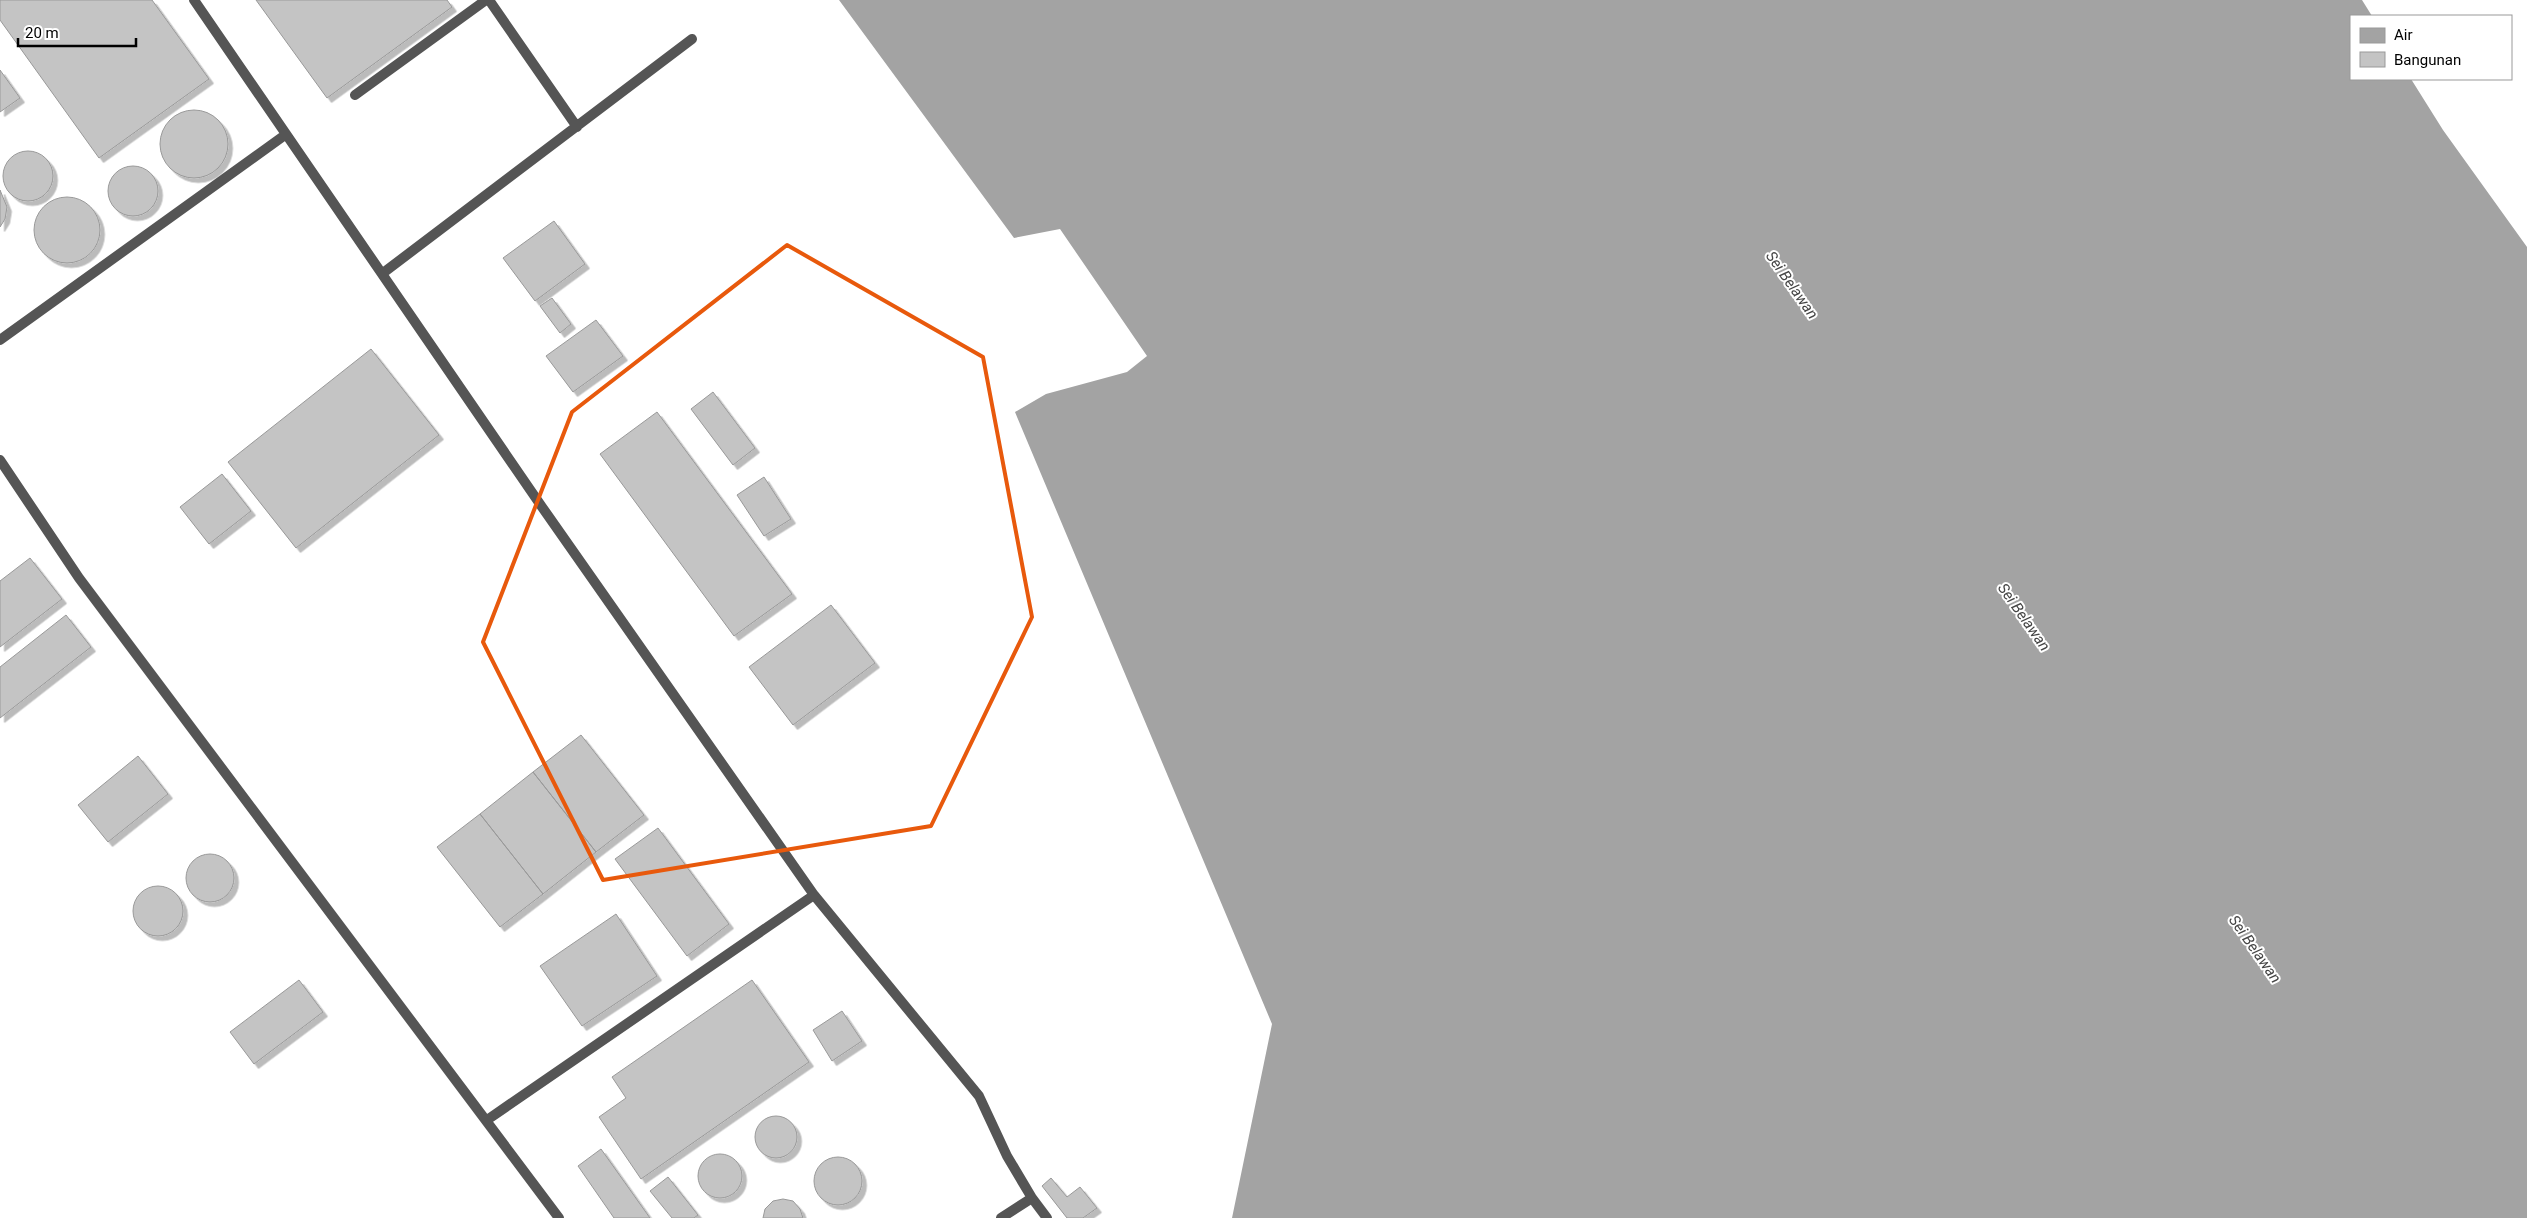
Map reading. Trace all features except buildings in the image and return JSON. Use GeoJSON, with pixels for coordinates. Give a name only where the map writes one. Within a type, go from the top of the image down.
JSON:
{"type":"FeatureCollection","features":[{"type":"Feature","properties":{"kind":"lane"},"geometry":{"type":"LineString","coordinates":[[194,0],[548,516],[814,895],[979,1096],[1006,1156],[1047,1218]]}},
{"type":"Feature","properties":{"kind":"lane"},"geometry":{"type":"LineString","coordinates":[[355,95],[488,0],[577,126]]}},
{"type":"Feature","properties":{"kind":"lane"},"geometry":{"type":"LineString","coordinates":[[383,273],[692,39]]}},
{"type":"Feature","properties":{"kind":"lane"},"geometry":{"type":"LineString","coordinates":[[0,340],[285,135]]}},
{"type":"Feature","properties":{"kind":"lane"},"geometry":{"type":"LineString","coordinates":[[0,460],[79,578],[560,1218]]}},
{"type":"Feature","properties":{"kind":"lane"},"geometry":{"type":"LineString","coordinates":[[487,1120],[814,895]]}},
{"type":"Feature","properties":{"kind":"lane"},"geometry":{"type":"LineString","coordinates":[[1001,1218],[1032,1198]]}},
{"type":"Feature","properties":{"kind":"highlighted area"},"geometry":{"type":"Polygon","coordinates":[[[787,245],[983,357],[1032,617],[931,826],[603,880],[483,642],[572,412],[787,245]]]}},
{"type":"Feature","properties":{"kind":"water","name":"Sei Belawan"},"geometry":{"type":"Polygon","coordinates":[[[839,0],[2362,0],[2371,15],[2350,15],[2350,80],[2412,80],[2443,130],[2527,247],[2527,1218],[1232,1218],[1272,1024],[1015,412],[1046,394],[1127,372],[1147,356],[1060,229],[1014,238],[839,0]]]}}]}
